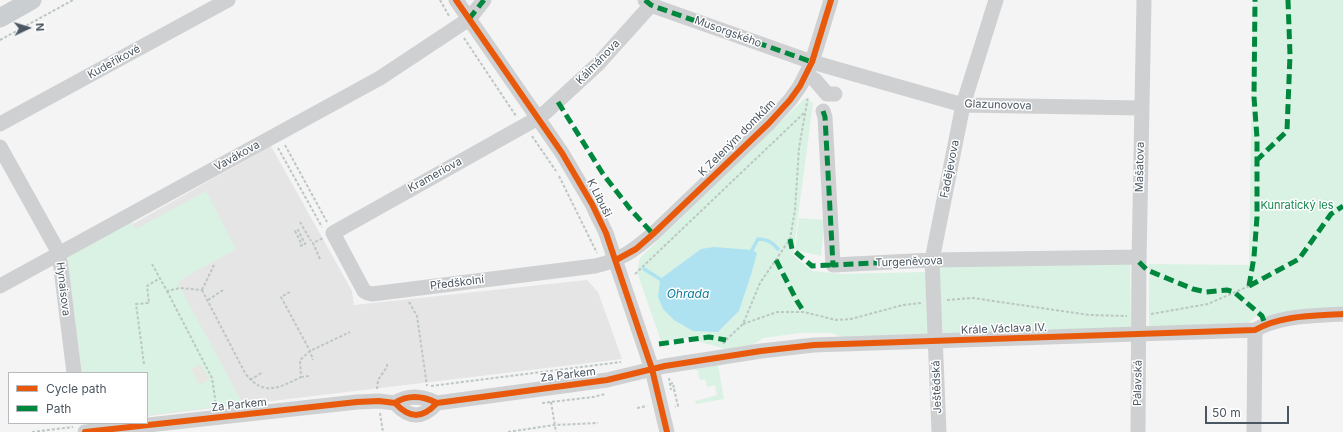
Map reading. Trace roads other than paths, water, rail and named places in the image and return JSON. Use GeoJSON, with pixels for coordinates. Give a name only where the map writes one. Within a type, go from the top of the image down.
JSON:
{"type":"FeatureCollection","features":[{"type":"Feature","properties":{"kind":"main road"},"geometry":{"type":"LineString","coordinates":[[0,18],[32,0]]}},
{"type":"Feature","properties":{"kind":"street","name":"Kudeříkové"},"geometry":{"type":"LineString","coordinates":[[0,124],[228,0]]}},
{"type":"Feature","properties":{"kind":"street","name":"Vavákova"},"geometry":{"type":"LineString","coordinates":[[0,286],[380,78],[469,19],[484,0]]}},
{"type":"Feature","properties":{"kind":"street","name":"K Zeleným domkům"},"geometry":{"type":"LineString","coordinates":[[616,260],[636,249],[769,123],[790,100],[809,68],[831,0]]}},
{"type":"Feature","properties":{"kind":"street","name":"Fadějevova"},"geometry":{"type":"LineString","coordinates":[[935,342],[932,260],[963,105],[996,0]]}},
{"type":"Feature","properties":{"kind":"street","name":"Mašatova"},"geometry":{"type":"LineString","coordinates":[[1139,334],[1141,108],[1144,0]]}},
{"type":"Feature","properties":{"kind":"street","name":"K Libuši"},"geometry":{"type":"LineString","coordinates":[[449,2],[469,19],[571,166],[592,204],[606,233],[659,367],[667,432]]}},
{"type":"Feature","properties":{"kind":"street","name":"Musorgského"},"geometry":{"type":"LineString","coordinates":[[649,2],[809,68]]}},
{"type":"Feature","properties":{"kind":"street","name":"Kálmánova"},"geometry":{"type":"LineString","coordinates":[[538,118],[598,64],[649,2]]}},
{"type":"Feature","properties":{"kind":"street"},"geometry":{"type":"LineString","coordinates":[[809,68],[815,80],[826,94],[835,94]]}},
{"type":"Feature","properties":{"kind":"street","name":"Glazunovova"},"geometry":{"type":"LineString","coordinates":[[809,68],[963,105],[1141,108]]}},
{"type":"Feature","properties":{"kind":"street","name":"Turgeněvova"},"geometry":{"type":"LineString","coordinates":[[823,111],[825,117],[833,265],[932,260],[1139,257]]}},
{"type":"Feature","properties":{"kind":"street","name":"Krameriova"},"geometry":{"type":"LineString","coordinates":[[329,231],[538,118]]}},
{"type":"Feature","properties":{"kind":"street","name":"Hynaisova"},"geometry":{"type":"LineString","coordinates":[[0,147],[59,253],[74,372]]}},
{"type":"Feature","properties":{"kind":"street","name":"Předškolní"},"geometry":{"type":"LineString","coordinates":[[329,231],[364,291],[372,294],[595,266],[616,260]]}},
{"type":"Feature","properties":{"kind":"street","name":"Krále Václava IV."},"geometry":{"type":"LineString","coordinates":[[659,367],[761,351],[814,345],[1255,330],[1265,324],[1301,317],[1343,314]]}},
{"type":"Feature","properties":{"kind":"street"},"geometry":{"type":"LineString","coordinates":[[1254,432],[1255,330]]}},
{"type":"Feature","properties":{"kind":"street","name":"Pálavská"},"geometry":{"type":"LineString","coordinates":[[1138,432],[1139,334]]}},
{"type":"Feature","properties":{"kind":"street","name":"Ještědská"},"geometry":{"type":"LineString","coordinates":[[935,342],[939,432]]}},
{"type":"Feature","properties":{"kind":"street","name":"Za Parkem"},"geometry":{"type":"LineString","coordinates":[[82,428],[108,431],[357,402],[379,401],[395,403],[402,412],[413,415],[424,414],[430,411],[433,401],[607,380],[659,367]]}},
{"type":"Feature","properties":{"kind":"water","name":"Ohrada"},"geometry":{"type":"Polygon","coordinates":[[[714,247],[752,250],[757,253],[739,311],[718,332],[693,331],[674,320],[663,309],[658,297],[660,279],[701,249],[714,247]]]}},
{"type":"Feature","properties":{"kind":"waterway"},"geometry":{"type":"LineString","coordinates":[[752,250],[758,239],[769,241],[778,249]]}},
{"type":"Feature","properties":{"kind":"waterway"},"geometry":{"type":"LineString","coordinates":[[644,269],[660,279]]}},
{"type":"Feature","properties":{"kind":"park label","name":"Kunratický les"},"geometry":{"type":"Point","coordinates":[1297,206]}}]}
